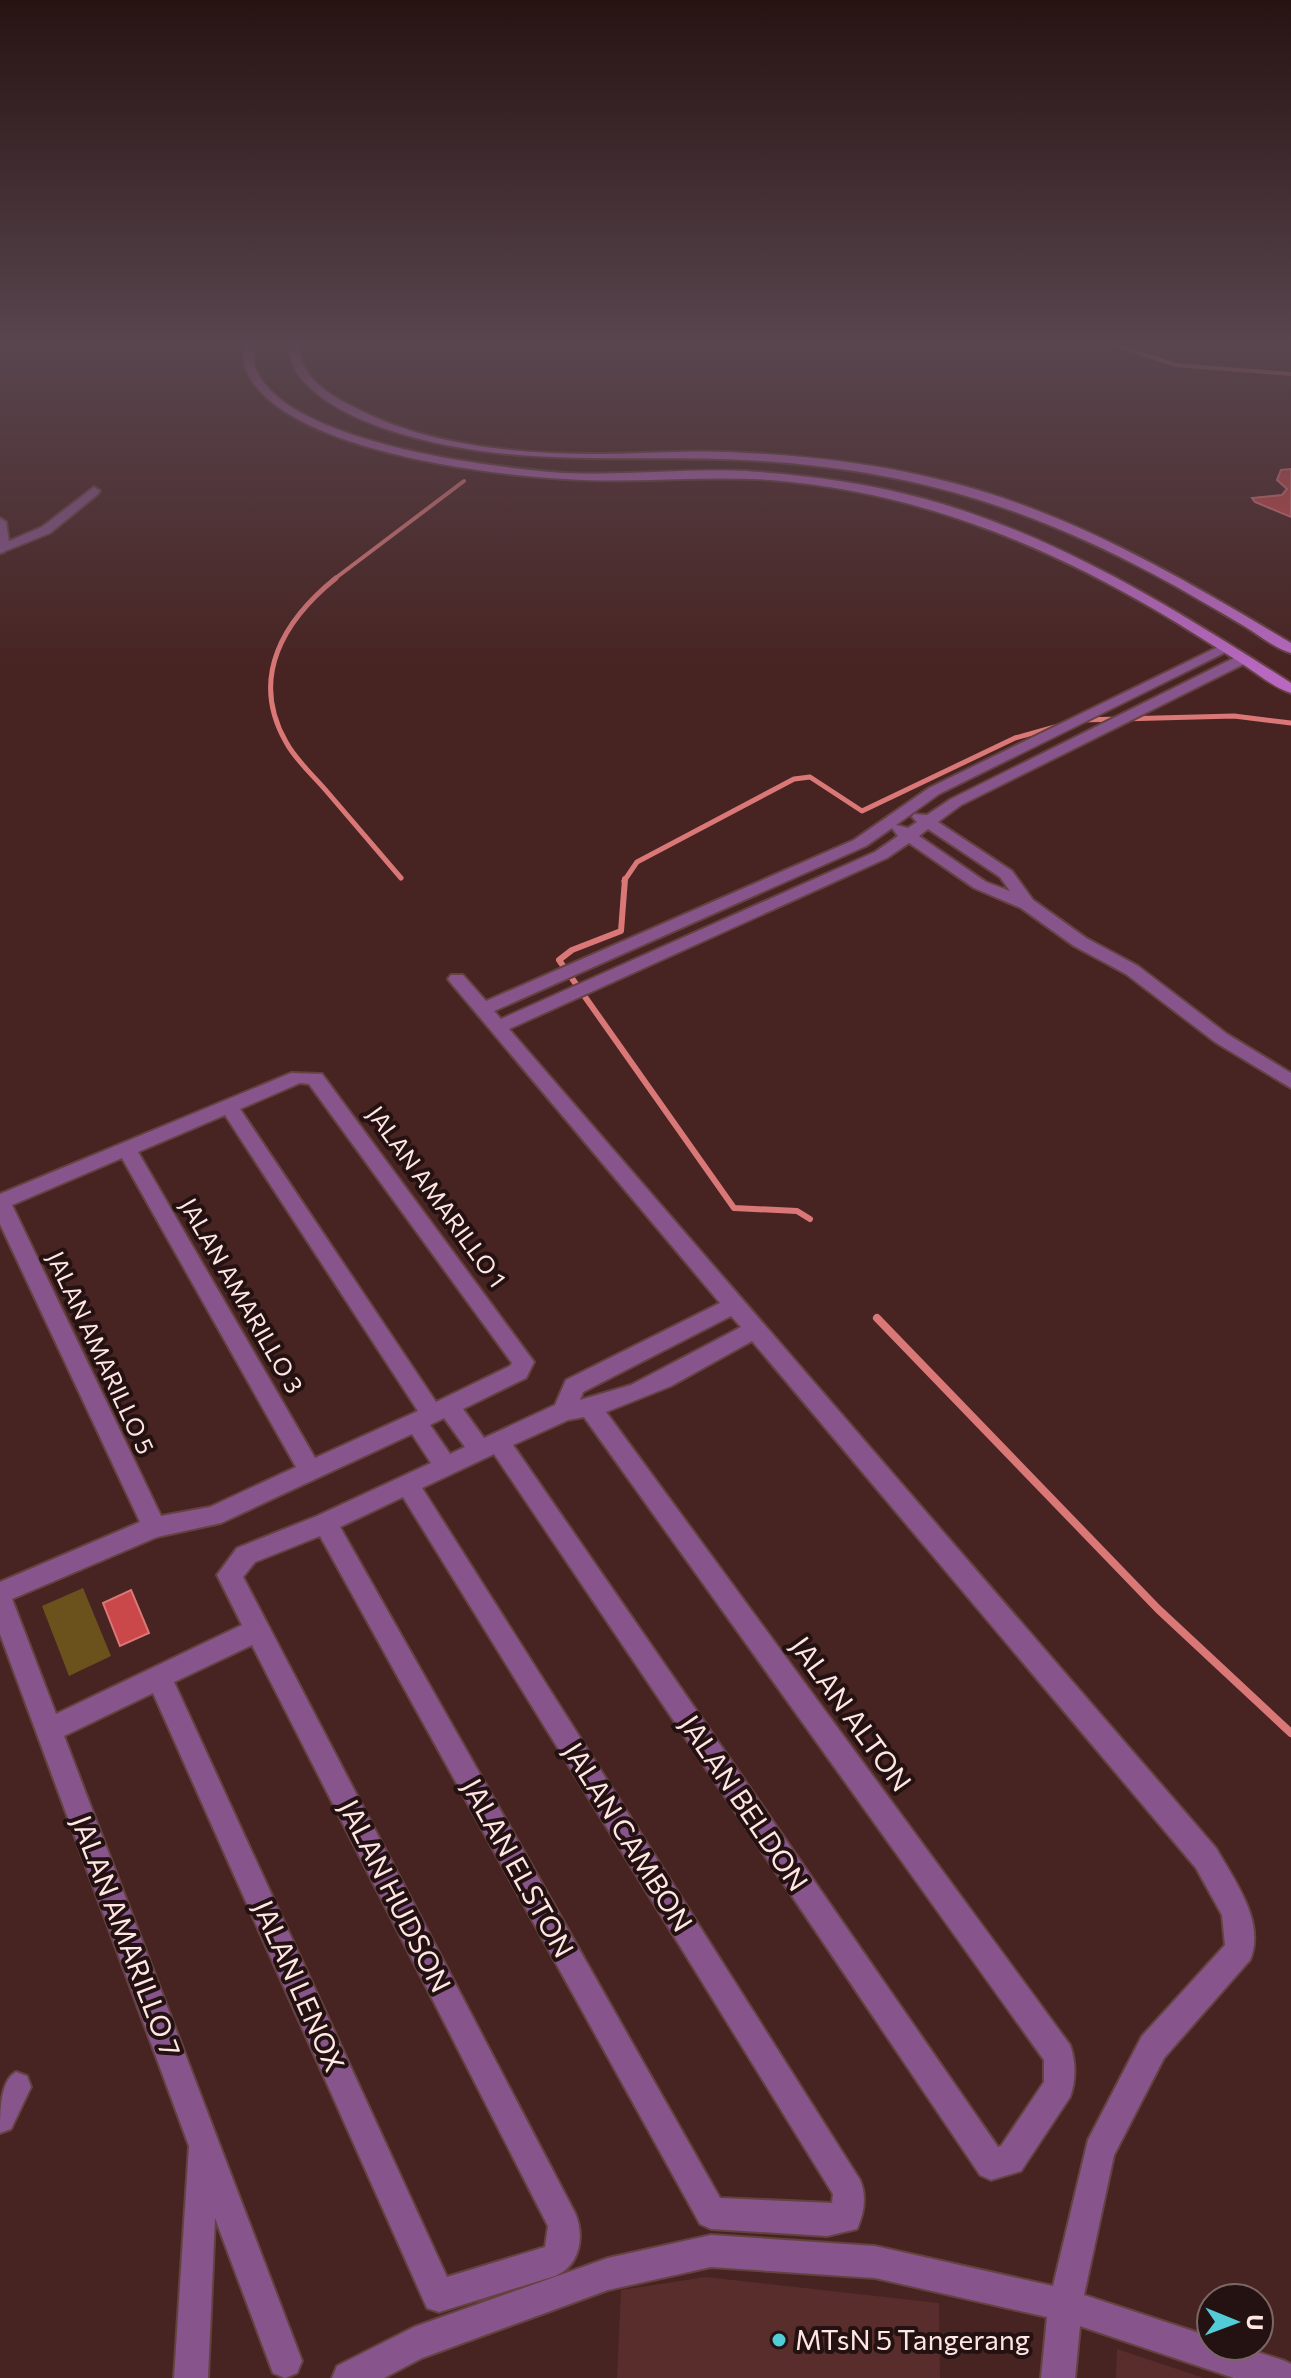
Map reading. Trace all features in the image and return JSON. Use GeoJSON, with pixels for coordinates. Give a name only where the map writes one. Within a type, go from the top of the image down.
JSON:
{"type":"FeatureCollection","features":[{"type":"Feature","properties":{"kind":"main road"},"geometry":{"type":"LineString","coordinates":[[398,453],[491,471],[567,476],[720,474],[782,478],[916,500],[969,514],[1088,566],[1291,689]]}},
{"type":"Feature","properties":{"kind":"main road"},"geometry":{"type":"LineString","coordinates":[[507,453],[573,457],[720,455],[790,459],[864,468],[996,499],[1124,553],[1196,591],[1291,649]]}},
{"type":"Feature","properties":{"kind":"street"},"geometry":{"type":"LineString","coordinates":[[0,549],[46,530],[94,491]]}},
{"type":"Feature","properties":{"kind":"street"},"geometry":{"type":"LineString","coordinates":[[0,522],[3,542],[0,549]]}},
{"type":"Feature","properties":{"kind":"street"},"geometry":{"type":"LineString","coordinates":[[490,1018],[860,843],[934,791],[1227,648]]}},
{"type":"Feature","properties":{"kind":"street"},"geometry":{"type":"LineString","coordinates":[[490,1018],[881,855],[956,802],[1243,659]]}},
{"type":"Feature","properties":{"kind":"street"},"geometry":{"type":"LineString","coordinates":[[909,809],[1006,874],[1027,904]]}},
{"type":"Feature","properties":{"kind":"street"},"geometry":{"type":"LineString","coordinates":[[889,823],[980,885],[1027,904],[1080,942],[1132,970],[1221,1038],[1291,1082]]}},
{"type":"Feature","properties":{"kind":"street"},"geometry":{"type":"LineString","coordinates":[[457,979],[1206,1858],[1236,1912],[1240,1950],[1153,2047],[1099,2151],[1065,2305],[1058,2378]]}},
{"type":"Feature","properties":{"kind":"street","name":"JALAN AMARILLO 1"},"geometry":{"type":"LineString","coordinates":[[228,1105],[298,1077],[319,1082],[519,1354],[523,1362],[518,1372],[432,1414]]}},
{"type":"Feature","properties":{"kind":"street"},"geometry":{"type":"LineString","coordinates":[[0,1202],[228,1105],[432,1414],[446,1466]]}},
{"type":"Feature","properties":{"kind":"street","name":"JALAN AMARILLO 3"},"geometry":{"type":"LineString","coordinates":[[126,1148],[310,1470]]}},
{"type":"Feature","properties":{"kind":"street","name":"JALAN AMARILLO 5"},"geometry":{"type":"LineString","coordinates":[[0,1202],[154,1527]]}},
{"type":"Feature","properties":{"kind":"street"},"geometry":{"type":"LineString","coordinates":[[564,1411],[574,1386],[734,1305]]}},
{"type":"Feature","properties":{"kind":"street"},"geometry":{"type":"LineString","coordinates":[[325,1523],[564,1411],[591,1409],[756,1329]]}},
{"type":"Feature","properties":{"kind":"street","name":"JALAN ALTON"},"geometry":{"type":"LineString","coordinates":[[591,1409],[1059,2056],[1059,2086],[1010,2160],[991,2164]]}},
{"type":"Feature","properties":{"kind":"street"},"geometry":{"type":"LineString","coordinates":[[0,1593],[154,1527],[213,1516],[432,1414]]}},
{"type":"Feature","properties":{"kind":"street","name":"JALAN BELDON"},"geometry":{"type":"LineString","coordinates":[[432,1414],[489,1446],[991,2164]]}},
{"type":"Feature","properties":{"kind":"street","name":"JALAN CAMBON"},"geometry":{"type":"LineString","coordinates":[[407,1484],[849,2191],[846,2218],[837,2220],[711,2213]]}},
{"type":"Feature","properties":{"kind":"street","name":"JALAN HUDSON"},"geometry":{"type":"LineString","coordinates":[[325,1523],[246,1555],[231,1568],[232,1584],[564,2224],[563,2248],[555,2260],[439,2296]]}},
{"type":"Feature","properties":{"kind":"street","name":"JALAN ELSTON"},"geometry":{"type":"LineString","coordinates":[[325,1523],[711,2213]]}},
{"type":"Feature","properties":{"kind":"street","name":"JALAN AMARILLO 7"},"geometry":{"type":"LineString","coordinates":[[0,1600],[285,2361]]}},
{"type":"Feature","properties":{"kind":"street"},"geometry":{"type":"LineString","coordinates":[[47,1731],[257,1630]]}},
{"type":"Feature","properties":{"kind":"street","name":"JALAN LENOX"},"geometry":{"type":"LineString","coordinates":[[159,1677],[439,2296]]}},
{"type":"Feature","properties":{"kind":"street"},"geometry":{"type":"LineString","coordinates":[[0,2118],[16,2087]]}},
{"type":"Feature","properties":{"kind":"street","name":"JALAN AMARILLO 7"},"geometry":{"type":"LineString","coordinates":[[191,2378],[204,2140]]}},
{"type":"Feature","properties":{"kind":"street"},"geometry":{"type":"LineString","coordinates":[[349,2378],[414,2344],[608,2274],[711,2251],[875,2262],[1065,2305],[1285,2378]]}},
{"type":"Feature","properties":{"kind":"shaded area"},"geometry":{"type":"Polygon","coordinates":[[[1291,469],[1291,517],[1255,502],[1252,498],[1282,495],[1287,489],[1277,480],[1281,470],[1291,469]]]}},
{"type":"Feature","properties":{"kind":"shaded area"},"geometry":{"type":"Polygon","coordinates":[[[83,1588],[111,1656],[69,1676],[42,1606],[83,1588]]]}},
{"type":"Feature","properties":{"kind":"shaded area"},"geometry":{"type":"Polygon","coordinates":[[[131,1590],[149,1633],[120,1646],[103,1603],[131,1590]]]}},
{"type":"Feature","properties":{"kind":"shaded area","name":"MTsN 5 Tangerang"},"geometry":{"type":"Polygon","coordinates":[[[706,2277],[939,2303],[940,2378],[617,2378],[621,2290],[706,2277]]]}},
{"type":"Feature","properties":{"kind":"shaded area"},"geometry":{"type":"Polygon","coordinates":[[[1117,2349],[1204,2378],[1116,2378],[1117,2349]]]}},
{"type":"Feature","properties":{"kind":"waterway"},"geometry":{"type":"LineString","coordinates":[[333,580],[464,481]]}},
{"type":"Feature","properties":{"kind":"waterway"},"geometry":{"type":"LineString","coordinates":[[336,578],[301,612],[278,651],[272,673],[271,695],[275,718],[295,756],[401,878]]}},
{"type":"Feature","properties":{"kind":"waterway"},"geometry":{"type":"LineString","coordinates":[[1082,720],[1234,716],[1291,723]]}},
{"type":"Feature","properties":{"kind":"waterway"},"geometry":{"type":"LineString","coordinates":[[625,880],[637,862],[794,779],[810,777],[862,811],[1015,738],[1062,725]]}},
{"type":"Feature","properties":{"kind":"waterway"},"geometry":{"type":"LineString","coordinates":[[625,880],[621,931],[572,950],[559,960],[734,1208],[797,1211],[810,1219]]}},
{"type":"Feature","properties":{"kind":"waterway"},"geometry":{"type":"LineString","coordinates":[[877,1318],[1158,1609],[1291,1733]]}},
{"type":"Feature","properties":{"kind":"place","name":"MTsN 5 Tangerang"},"geometry":{"type":"Point","coordinates":[779,2340]}}]}
